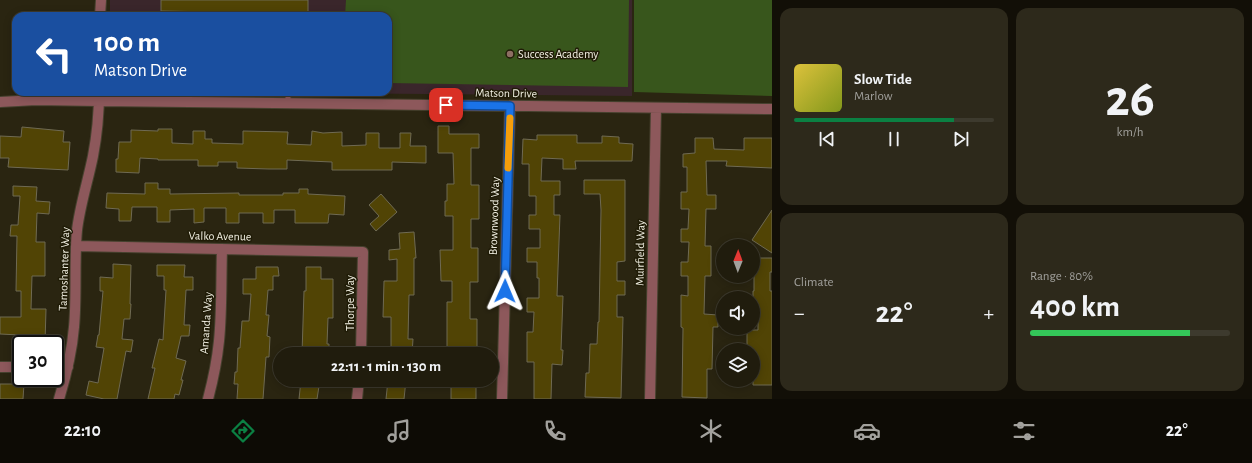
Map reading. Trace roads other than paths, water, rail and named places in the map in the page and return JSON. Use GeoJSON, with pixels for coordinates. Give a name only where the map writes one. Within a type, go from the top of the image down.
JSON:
{"type":"FeatureCollection","features":[{"type":"Feature","properties":{"kind":"street"},"geometry":{"type":"LineString","coordinates":[[100,0],[100,12]]}},
{"type":"Feature","properties":{"kind":"street","name":"Matson Drive"},"geometry":{"type":"LineString","coordinates":[[0,102],[99,96],[288,103],[772,109]]}},
{"type":"Feature","properties":{"kind":"street","name":"Tamoshanter Way"},"geometry":{"type":"LineString","coordinates":[[60,399],[68,367],[74,329],[76,246],[82,199],[97,130],[99,96]]}},
{"type":"Feature","properties":{"kind":"street","name":"Brownwood Way"},"geometry":{"type":"LineString","coordinates":[[502,399],[510,106]]}},
{"type":"Feature","properties":{"kind":"street","name":"Muirfield Way"},"geometry":{"type":"LineString","coordinates":[[650,399],[656,108]]}},
{"type":"Feature","properties":{"kind":"street","name":"Valko Avenue"},"geometry":{"type":"LineString","coordinates":[[76,246],[363,252]]}},
{"type":"Feature","properties":{"kind":"street","name":"Amanda Way"},"geometry":{"type":"LineString","coordinates":[[208,399],[219,343],[222,249]]}},
{"type":"Feature","properties":{"kind":"street","name":"Thorpe Way"},"geometry":{"type":"LineString","coordinates":[[361,347],[363,252]]}},
{"type":"Feature","properties":{"kind":"street"},"geometry":{"type":"LineString","coordinates":[[0,367],[12,367]]}},
{"type":"Feature","properties":{"kind":"street"},"geometry":{"type":"LineString","coordinates":[[357,399],[358,387]]}},
{"type":"Feature","properties":{"kind":"lane"},"geometry":{"type":"LineString","coordinates":[[288,96],[288,103]]}},
{"type":"Feature","properties":{"kind":"place","name":"Success Academy"},"geometry":{"type":"Point","coordinates":[510,54]}}]}
